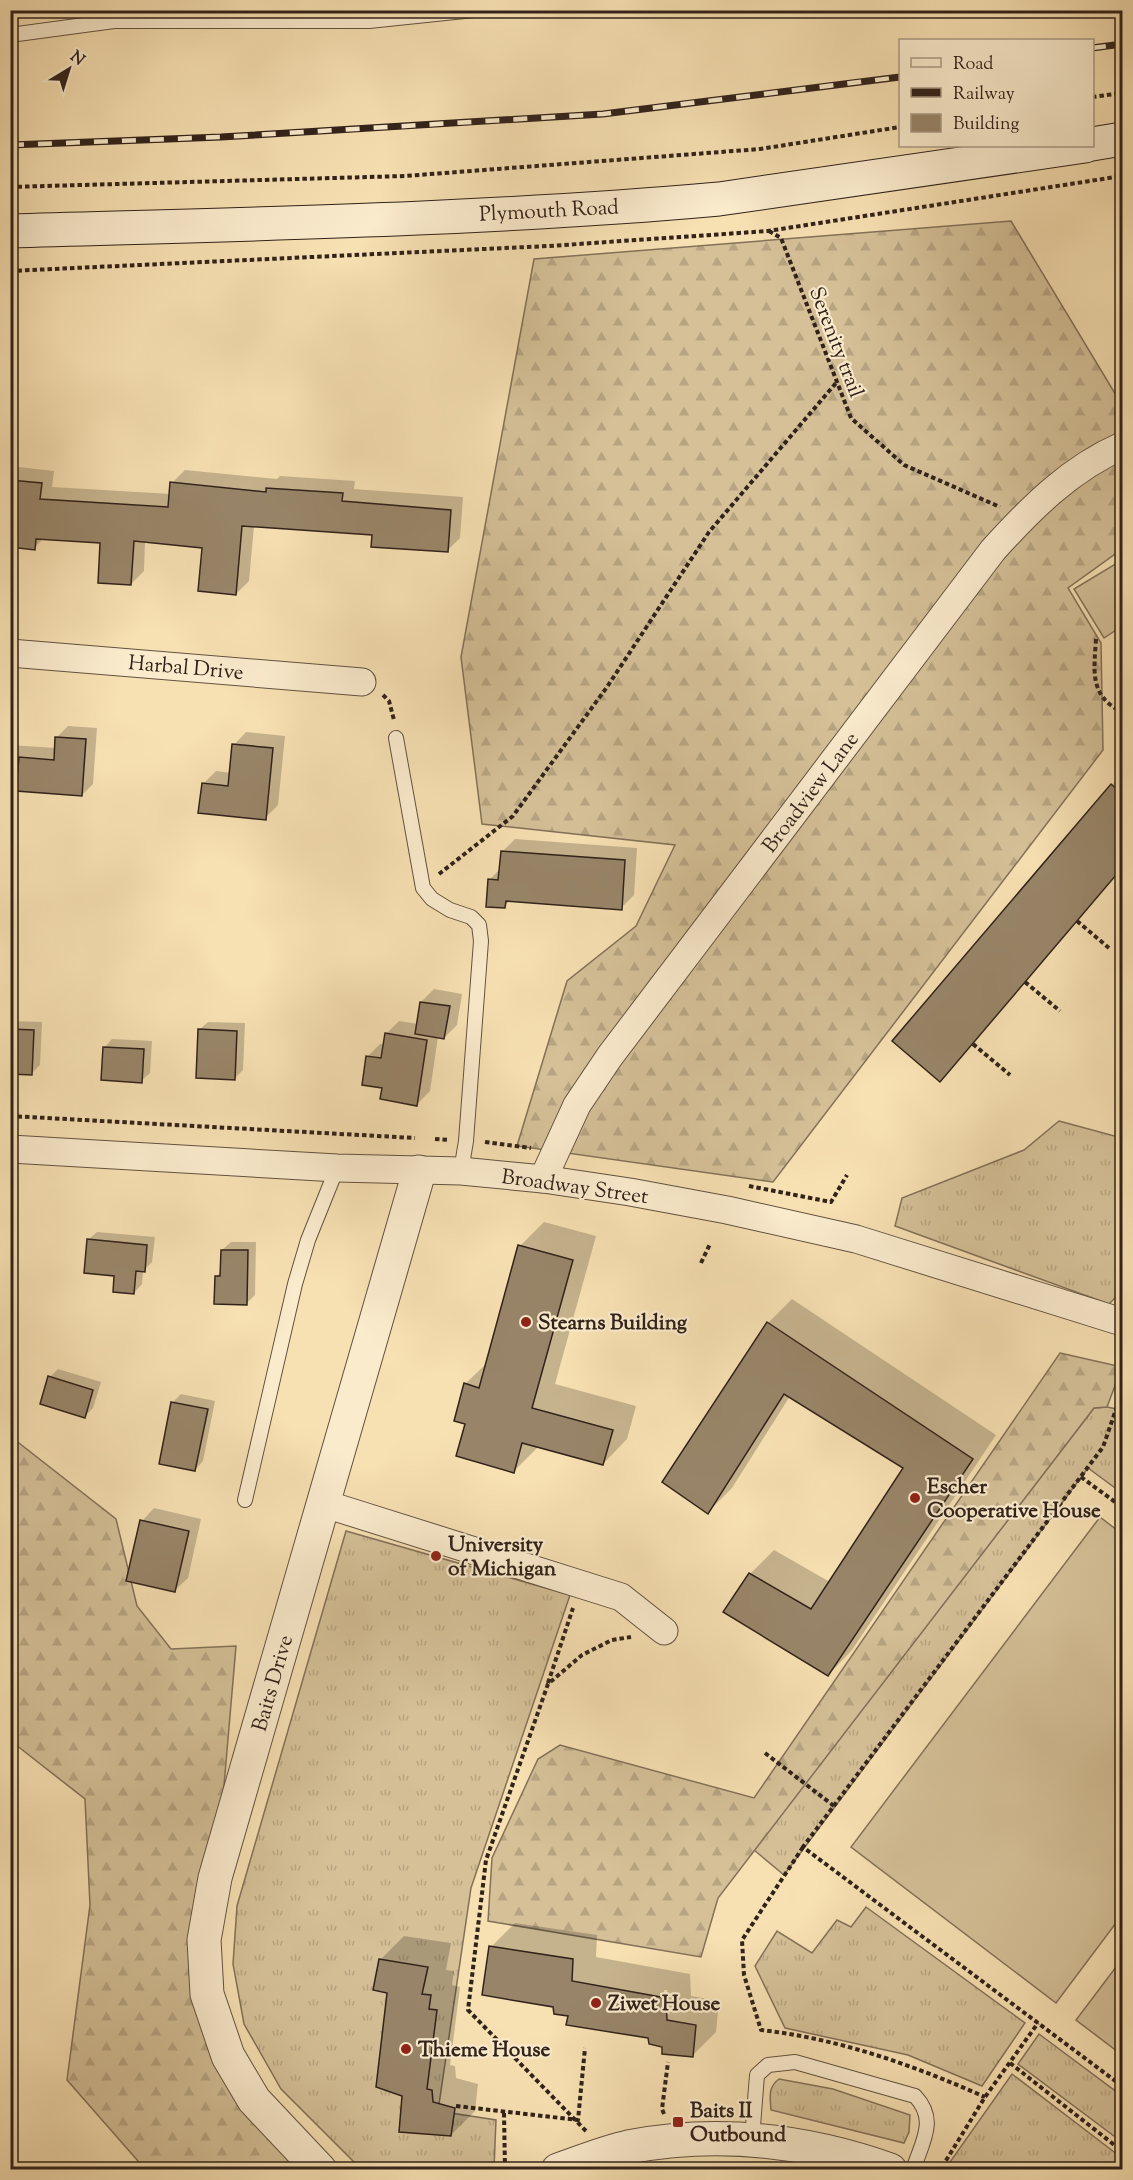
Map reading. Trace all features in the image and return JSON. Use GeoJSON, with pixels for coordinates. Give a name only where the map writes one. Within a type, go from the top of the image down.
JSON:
{"type":"FeatureCollection","features":[{"type":"Feature","properties":{"kind":"street"},"geometry":{"type":"LineString","coordinates":[[1094,144],[1122,139]]}},
{"type":"Feature","properties":{"kind":"street","name":"Plymouth Road"},"geometry":{"type":"LineString","coordinates":[[10,231],[391,219],[666,204],[785,190],[1078,147]]}},
{"type":"Feature","properties":{"kind":"street","name":"Broadview Lane"},"geometry":{"type":"LineString","coordinates":[[543,1179],[578,1105],[610,1056],[986,559],[1023,516],[1097,457],[1122,446]]}},
{"type":"Feature","properties":{"kind":"street","name":"Harbal Drive"},"geometry":{"type":"LineString","coordinates":[[10,653],[362,682]]}},
{"type":"Feature","properties":{"kind":"street","name":"Broadway Street"},"geometry":{"type":"LineString","coordinates":[[10,1149],[419,1172],[461,1171],[543,1179],[716,1208],[856,1239],[1122,1322]]}},
{"type":"Feature","properties":{"kind":"street","name":"Baits Drive"},"geometry":{"type":"LineString","coordinates":[[320,2169],[254,2100],[228,2056],[207,1994],[204,1940],[215,1878],[325,1504],[419,1172]]}},
{"type":"Feature","properties":{"kind":"street"},"geometry":{"type":"LineString","coordinates":[[325,1504],[621,1597],[664,1631]]}},
{"type":"Feature","properties":{"kind":"street"},"geometry":{"type":"LineString","coordinates":[[558,2169],[627,2148],[668,2142],[752,2139],[807,2146],[890,2169]]}},
{"type":"Feature","properties":{"kind":"lane"},"geometry":{"type":"LineString","coordinates":[[10,35],[114,21],[369,21],[474,10]]}},
{"type":"Feature","properties":{"kind":"lane"},"geometry":{"type":"LineString","coordinates":[[396,738],[423,888],[432,899],[450,909],[471,916],[478,925],[481,941],[466,1140],[461,1171]]}},
{"type":"Feature","properties":{"kind":"lane"},"geometry":{"type":"LineString","coordinates":[[245,1500],[295,1284],[308,1240],[338,1168]]}},
{"type":"Feature","properties":{"kind":"lane"},"geometry":{"type":"LineString","coordinates":[[752,2139],[757,2075],[768,2065],[795,2062],[915,2096],[924,2105],[929,2121],[913,2169]]}},
{"type":"Feature","properties":{"kind":"path"},"geometry":{"type":"LineString","coordinates":[[1094,97],[1122,93]]}},
{"type":"Feature","properties":{"kind":"path"},"geometry":{"type":"LineString","coordinates":[[10,187],[405,176],[760,149],[899,127]]}},
{"type":"Feature","properties":{"kind":"path"},"geometry":{"type":"LineString","coordinates":[[10,271],[549,246],[768,231],[1122,176]]}},
{"type":"Feature","properties":{"kind":"path","name":"Serenity trail"},"geometry":{"type":"LineString","coordinates":[[768,231],[781,238],[851,418],[904,465],[1023,516]]}},
{"type":"Feature","properties":{"kind":"path"},"geometry":{"type":"LineString","coordinates":[[423,888],[513,816],[607,687],[709,532],[836,382]]}},
{"type":"Feature","properties":{"kind":"path"},"geometry":{"type":"LineString","coordinates":[[1096,639],[1096,689],[1107,705],[1122,712]]}},
{"type":"Feature","properties":{"kind":"path"},"geometry":{"type":"LineString","coordinates":[[362,682],[378,690],[388,701],[394,713],[396,738]]}},
{"type":"Feature","properties":{"kind":"path"},"geometry":{"type":"LineString","coordinates":[[1122,725],[1120,738],[1122,744]]}},
{"type":"Feature","properties":{"kind":"path"},"geometry":{"type":"LineString","coordinates":[[1077,921],[1109,948]]}},
{"type":"Feature","properties":{"kind":"path"},"geometry":{"type":"LineString","coordinates":[[1025,982],[1060,1011]]}},
{"type":"Feature","properties":{"kind":"path"},"geometry":{"type":"LineString","coordinates":[[973,1044],[1011,1075]]}},
{"type":"Feature","properties":{"kind":"path"},"geometry":{"type":"LineString","coordinates":[[10,1116],[415,1138]]}},
{"type":"Feature","properties":{"kind":"path"},"geometry":{"type":"LineString","coordinates":[[478,1141],[542,1150]]}},
{"type":"Feature","properties":{"kind":"path"},"geometry":{"type":"LineString","coordinates":[[701,1263],[710,1244]]}},
{"type":"Feature","properties":{"kind":"path"},"geometry":{"type":"LineString","coordinates":[[985,2097],[919,2068],[867,2052],[761,2030],[744,1974],[742,1940],[803,1847],[1103,1447],[1122,1392]]}},
{"type":"Feature","properties":{"kind":"path"},"geometry":{"type":"LineString","coordinates":[[1081,1477],[1122,1508]]}},
{"type":"Feature","properties":{"kind":"path"},"geometry":{"type":"LineString","coordinates":[[581,1584],[486,1860],[468,2010],[578,2120],[588,2136]]}},
{"type":"Feature","properties":{"kind":"path"},"geometry":{"type":"LineString","coordinates":[[548,1684],[588,1651],[612,1640],[638,1636]]}},
{"type":"Feature","properties":{"kind":"path"},"geometry":{"type":"LineString","coordinates":[[765,1753],[834,1806]]}},
{"type":"Feature","properties":{"kind":"path"},"geometry":{"type":"LineString","coordinates":[[803,1847],[1122,2086]]}},
{"type":"Feature","properties":{"kind":"path"},"geometry":{"type":"LineString","coordinates":[[942,2167],[985,2097],[1038,2023]]}},
{"type":"Feature","properties":{"kind":"path"},"geometry":{"type":"LineString","coordinates":[[578,2120],[585,2048]]}},
{"type":"Feature","properties":{"kind":"path"},"geometry":{"type":"LineString","coordinates":[[667,2120],[662,2109],[668,2062]]}},
{"type":"Feature","properties":{"kind":"path"},"geometry":{"type":"LineString","coordinates":[[1010,2063],[1122,2151]]}},
{"type":"Feature","properties":{"kind":"path"},"geometry":{"type":"LineString","coordinates":[[456,2106],[578,2120]]}},
{"type":"Feature","properties":{"kind":"path"},"geometry":{"type":"LineString","coordinates":[[504,2113],[505,2169]]}},
{"type":"Feature","properties":{"kind":"green space"},"geometry":{"type":"Polygon","coordinates":[[[1011,221],[1122,405],[1122,549],[1068,588],[1101,643],[1103,750],[773,1182],[517,1146],[567,981],[636,926],[675,845],[482,824],[461,657],[534,259],[1011,221]]]}},
{"type":"Feature","properties":{"kind":"green space"},"geometry":{"type":"Polygon","coordinates":[[[1122,560],[1122,626],[1104,638],[1074,589],[1122,560]]]}},
{"type":"Feature","properties":{"kind":"green space"},"geometry":{"type":"Polygon","coordinates":[[[1059,1121],[1122,1138],[1122,1291],[1109,1304],[895,1226],[902,1198],[1024,1150],[1059,1121]]]}},
{"type":"Feature","properties":{"kind":"green space"},"geometry":{"type":"Polygon","coordinates":[[[1060,1353],[1122,1367],[1107,1407],[1094,1408],[718,1898],[701,1957],[488,1921],[492,1858],[538,1759],[560,1745],[754,1798],[1060,1353]]]}},
{"type":"Feature","properties":{"kind":"green space"},"geometry":{"type":"Polygon","coordinates":[[[1107,1407],[1122,1410],[1122,1493],[1088,1468],[784,1875],[754,1850],[1094,1408],[1107,1407]]]}},
{"type":"Feature","properties":{"kind":"green space"},"geometry":{"type":"Polygon","coordinates":[[[10,1436],[116,1519],[137,1606],[171,1649],[236,1646],[223,1797],[191,1969],[223,2079],[295,2169],[145,2169],[67,2080],[90,1905],[85,1799],[11,1741],[10,1436]]]}},
{"type":"Feature","properties":{"kind":"green space"},"geometry":{"type":"Polygon","coordinates":[[[1100,1517],[1122,1534],[1122,1915],[1056,2003],[851,1847],[1100,1517]]]}},
{"type":"Feature","properties":{"kind":"green space"},"geometry":{"type":"Polygon","coordinates":[[[346,1531],[570,1595],[471,1888],[438,2111],[496,2120],[494,2168],[492,2170],[361,2169],[281,2089],[244,2024],[233,1964],[237,1906],[346,1531]]]}},
{"type":"Feature","properties":{"kind":"green space"},"geometry":{"type":"Polygon","coordinates":[[[866,1907],[1025,2023],[982,2086],[908,2055],[785,2028],[755,1966],[777,1931],[812,1953],[837,1920],[851,1927],[866,1907]]]}},
{"type":"Feature","properties":{"kind":"green space"},"geometry":{"type":"Polygon","coordinates":[[[1122,1959],[1122,2055],[1076,2020],[1122,1959]]]}},
{"type":"Feature","properties":{"kind":"green space"},"geometry":{"type":"Polygon","coordinates":[[[1039,2034],[1122,2096],[1122,2142],[1018,2064],[1039,2034]]]}},
{"type":"Feature","properties":{"kind":"green space"},"geometry":{"type":"Polygon","coordinates":[[[1012,2074],[1122,2158],[1122,2169],[960,2170],[950,2162],[1012,2074]]]}},
{"type":"Feature","properties":{"kind":"green space"},"geometry":{"type":"Polygon","coordinates":[[[779,2079],[833,2089],[910,2115],[909,2132],[904,2143],[771,2110],[771,2089],[779,2079]]]}},
{"type":"Feature","properties":{"kind":"building"},"geometry":{"type":"Polygon","coordinates":[[[10,480],[42,483],[40,499],[168,507],[170,482],[266,492],[266,488],[343,493],[342,501],[451,510],[448,552],[371,547],[372,535],[242,526],[236,595],[198,591],[202,548],[134,541],[131,585],[98,583],[100,543],[36,539],[35,550],[10,547],[10,480]]]}},
{"type":"Feature","properties":{"kind":"building"},"geometry":{"type":"Polygon","coordinates":[[[55,737],[86,739],[82,796],[16,791],[19,757],[54,760],[55,737]]]}},
{"type":"Feature","properties":{"kind":"building"},"geometry":{"type":"Polygon","coordinates":[[[232,744],[273,748],[266,820],[198,813],[202,783],[228,786],[232,744]]]}},
{"type":"Feature","properties":{"kind":"building"},"geometry":{"type":"Polygon","coordinates":[[[1111,784],[1122,794],[1122,868],[940,1082],[892,1041],[1111,784]]]}},
{"type":"Feature","properties":{"kind":"building"},"geometry":{"type":"Polygon","coordinates":[[[501,851],[625,860],[622,910],[506,901],[505,908],[486,907],[488,879],[498,880],[501,851]]]}},
{"type":"Feature","properties":{"kind":"building"},"geometry":{"type":"Polygon","coordinates":[[[420,1002],[450,1006],[444,1039],[415,1034],[420,1002]]]}},
{"type":"Feature","properties":{"kind":"building"},"geometry":{"type":"Polygon","coordinates":[[[10,1029],[34,1030],[32,1075],[10,1074],[10,1029]]]}},
{"type":"Feature","properties":{"kind":"building"},"geometry":{"type":"Polygon","coordinates":[[[198,1029],[237,1031],[235,1080],[196,1078],[198,1029]]]}},
{"type":"Feature","properties":{"kind":"building"},"geometry":{"type":"Polygon","coordinates":[[[385,1033],[427,1040],[417,1106],[380,1099],[382,1088],[362,1085],[366,1056],[381,1058],[385,1033]]]}},
{"type":"Feature","properties":{"kind":"building"},"geometry":{"type":"Polygon","coordinates":[[[103,1047],[144,1049],[142,1083],[101,1080],[103,1047]]]}},
{"type":"Feature","properties":{"kind":"building"},"geometry":{"type":"Polygon","coordinates":[[[87,1239],[147,1245],[145,1272],[136,1271],[134,1294],[113,1292],[114,1276],[84,1273],[87,1239]]]}},
{"type":"Feature","properties":{"kind":"building","name":"Stearns Building"},"geometry":{"type":"Polygon","coordinates":[[[518,1245],[573,1260],[532,1408],[613,1430],[603,1465],[522,1443],[514,1473],[456,1456],[465,1424],[454,1421],[464,1383],[479,1388],[518,1245]]]}},
{"type":"Feature","properties":{"kind":"building"},"geometry":{"type":"Polygon","coordinates":[[[221,1250],[248,1250],[247,1305],[214,1304],[215,1276],[220,1276],[221,1250]]]}},
{"type":"Feature","properties":{"kind":"building","name":"Escher Cooperative House"},"geometry":{"type":"Polygon","coordinates":[[[767,1322],[973,1459],[828,1676],[723,1612],[749,1573],[811,1609],[903,1468],[784,1394],[708,1514],[662,1482],[767,1322]]]}},
{"type":"Feature","properties":{"kind":"building"},"geometry":{"type":"Polygon","coordinates":[[[48,1376],[93,1390],[85,1418],[40,1404],[48,1376]]]}},
{"type":"Feature","properties":{"kind":"building"},"geometry":{"type":"Polygon","coordinates":[[[171,1402],[208,1409],[195,1471],[159,1464],[171,1402]]]}},
{"type":"Feature","properties":{"kind":"building"},"geometry":{"type":"Polygon","coordinates":[[[140,1520],[189,1531],[175,1592],[126,1581],[140,1520]]]}},
{"type":"Feature","properties":{"kind":"building","name":"Ziwet House"},"geometry":{"type":"Polygon","coordinates":[[[489,1946],[573,1959],[572,1981],[666,1998],[667,2020],[696,2025],[693,2057],[662,2054],[662,2047],[649,2044],[648,2038],[566,2025],[568,2016],[554,2014],[553,2007],[482,1995],[489,1946]]]}},
{"type":"Feature","properties":{"kind":"building","name":"Thieme House"},"geometry":{"type":"Polygon","coordinates":[[[379,1959],[428,1967],[422,1994],[431,1995],[429,2009],[437,2010],[427,2089],[432,2090],[433,2102],[455,2108],[451,2136],[399,2132],[402,2096],[376,2087],[387,1993],[373,1990],[379,1959]]]}},
{"type":"Feature","properties":{"kind":"railway"},"geometry":{"type":"LineString","coordinates":[[1094,48],[1122,44]]}},
{"type":"Feature","properties":{"kind":"railway"},"geometry":{"type":"LineString","coordinates":[[10,145],[221,137],[603,114],[899,77]]}},
{"type":"Feature","properties":{"kind":"place","name":"Stearns Building"},"geometry":{"type":"Point","coordinates":[526,1322]}},
{"type":"Feature","properties":{"kind":"place","name":"Escher Cooperative House"},"geometry":{"type":"Point","coordinates":[915,1498]}},
{"type":"Feature","properties":{"kind":"place","name":"University of Michigan"},"geometry":{"type":"Point","coordinates":[436,1556]}},
{"type":"Feature","properties":{"kind":"place","name":"Ziwet House"},"geometry":{"type":"Point","coordinates":[596,2003]}},
{"type":"Feature","properties":{"kind":"place","name":"Thieme House"},"geometry":{"type":"Point","coordinates":[406,2049]}},
{"type":"Feature","properties":{"kind":"place","name":"Baits II Outbound"},"geometry":{"type":"Point","coordinates":[678,2122]}}]}
